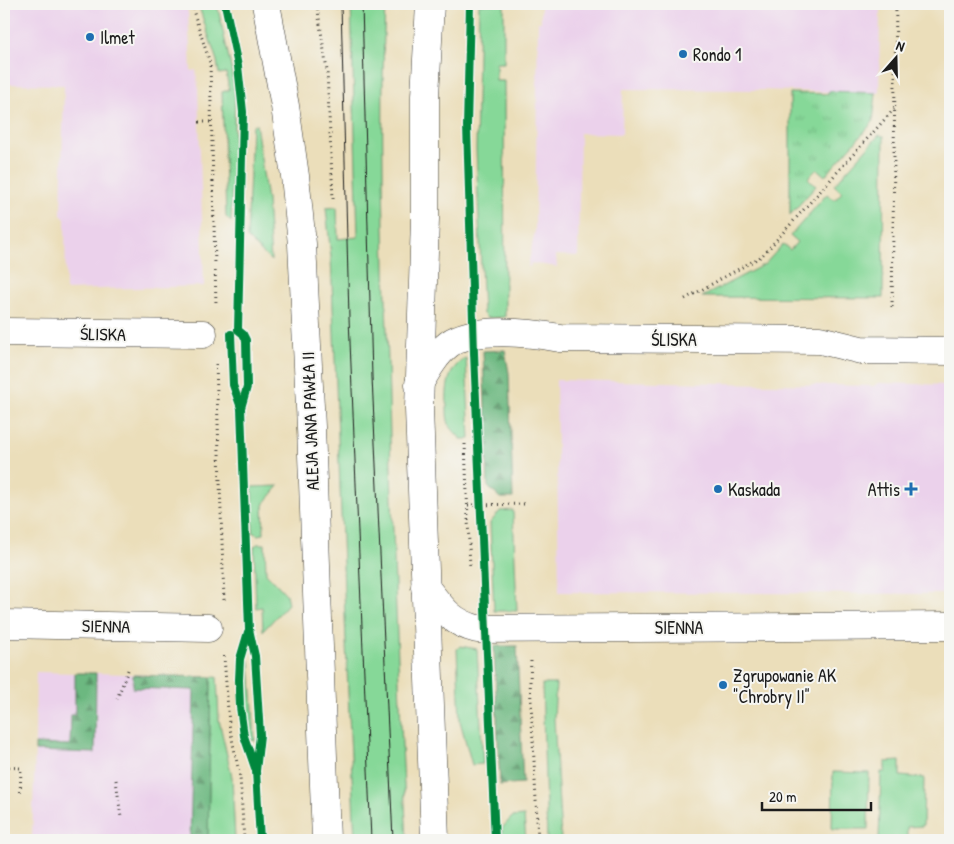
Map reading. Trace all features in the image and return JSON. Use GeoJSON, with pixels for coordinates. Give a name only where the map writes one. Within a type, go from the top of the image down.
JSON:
{"type":"FeatureCollection","features":[{"type":"Feature","properties":{"kind":"main road","name":"ALEJA JANA PAWŁA II"},"geometry":{"type":"LineString","coordinates":[[266,4],[285,106],[302,244],[326,840]]}},
{"type":"Feature","properties":{"kind":"main road"},"geometry":{"type":"LineString","coordinates":[[430,4],[426,58],[425,219],[419,384],[424,588],[435,840]]}},
{"type":"Feature","properties":{"kind":"main road","name":"ŚLISKA"},"geometry":{"type":"LineString","coordinates":[[4,332],[209,334]]}},
{"type":"Feature","properties":{"kind":"main road","name":"ŚLISKA"},"geometry":{"type":"LineString","coordinates":[[419,384],[434,360],[450,343],[466,336],[483,334],[529,333],[560,338],[820,340],[861,350],[950,351]]}},
{"type":"Feature","properties":{"kind":"main road","name":"SIENNA"},"geometry":{"type":"LineString","coordinates":[[424,588],[452,619],[477,629],[950,626]]}},
{"type":"Feature","properties":{"kind":"main road","name":"SIENNA"},"geometry":{"type":"LineString","coordinates":[[4,624],[215,628]]}},
{"type":"Feature","properties":{"kind":"path"},"geometry":{"type":"LineString","coordinates":[[191,4],[210,63],[213,122],[216,298],[209,334],[225,588],[215,628],[229,724],[240,777],[244,840]]}},
{"type":"Feature","properties":{"kind":"path"},"geometry":{"type":"LineString","coordinates":[[317,4],[328,71],[333,199]]}},
{"type":"Feature","properties":{"kind":"path"},"geometry":{"type":"LineString","coordinates":[[892,307],[896,4]]}},
{"type":"Feature","properties":{"kind":"path"},"geometry":{"type":"LineString","coordinates":[[685,299],[762,256],[894,108]]}},
{"type":"Feature","properties":{"kind":"path"},"geometry":{"type":"LineString","coordinates":[[199,122],[213,122]]}},
{"type":"Feature","properties":{"kind":"path"},"geometry":{"type":"LineString","coordinates":[[465,444],[470,568]]}},
{"type":"Feature","properties":{"kind":"path"},"geometry":{"type":"LineString","coordinates":[[481,496],[482,515]]}},
{"type":"Feature","properties":{"kind":"path"},"geometry":{"type":"LineString","coordinates":[[468,505],[526,504]]}},
{"type":"Feature","properties":{"kind":"path"},"geometry":{"type":"LineString","coordinates":[[531,654],[530,681],[538,840]]}},
{"type":"Feature","properties":{"kind":"path"},"geometry":{"type":"LineString","coordinates":[[117,699],[128,670]]}},
{"type":"Feature","properties":{"kind":"path"},"geometry":{"type":"LineString","coordinates":[[4,767],[21,768],[20,796]]}},
{"type":"Feature","properties":{"kind":"path"},"geometry":{"type":"LineString","coordinates":[[116,780],[120,818]]}},
{"type":"Feature","properties":{"kind":"shaded area"},"geometry":{"type":"Polygon","coordinates":[[[4,4],[184,4],[188,12],[191,71],[196,70],[198,86],[204,286],[66,290],[65,219],[61,215],[64,85],[4,84],[4,4]]]}},
{"type":"Feature","properties":{"kind":"shaded area","name":"Rondo 1"},"geometry":{"type":"Polygon","coordinates":[[[541,4],[880,4],[879,93],[623,89],[622,134],[580,133],[578,256],[556,255],[557,267],[531,263],[530,267],[528,266],[535,231],[538,22],[541,22],[541,4]]]}},
{"type":"Feature","properties":{"kind":"shaded area","name":"Kaskada"},"geometry":{"type":"Polygon","coordinates":[[[556,380],[874,386],[878,383],[950,385],[950,594],[559,592],[556,380]]]}},
{"type":"Feature","properties":{"kind":"shaded area"},"geometry":{"type":"Polygon","coordinates":[[[36,672],[75,673],[75,715],[71,716],[70,745],[35,744],[36,672]]]}},
{"type":"Feature","properties":{"kind":"shaded area"},"geometry":{"type":"Polygon","coordinates":[[[96,673],[211,677],[208,840],[32,840],[35,751],[95,752],[96,673]]]}},
{"type":"Feature","properties":{"kind":"green space"},"geometry":{"type":"Polygon","coordinates":[[[198,4],[217,4],[232,72],[235,96],[231,222],[226,217],[222,92],[229,90],[226,73],[219,74],[217,61],[198,4]]]}},
{"type":"Feature","properties":{"kind":"green space"},"geometry":{"type":"Polygon","coordinates":[[[351,4],[385,4],[383,182],[385,272],[391,481],[407,840],[355,840],[331,257],[326,208],[337,207],[338,239],[358,237],[351,4]]]}},
{"type":"Feature","properties":{"kind":"green space"},"geometry":{"type":"Polygon","coordinates":[[[479,4],[504,4],[504,63],[496,63],[496,81],[504,81],[505,317],[487,318],[483,314],[476,149],[479,4]]]}},
{"type":"Feature","properties":{"kind":"green space"},"geometry":{"type":"Polygon","coordinates":[[[829,91],[876,93],[873,122],[825,176],[817,169],[808,178],[816,186],[790,215],[790,93],[828,94],[829,91]]]}},
{"type":"Feature","properties":{"kind":"green space"},"geometry":{"type":"Polygon","coordinates":[[[256,124],[267,200],[271,261],[247,238],[252,126],[256,124]]]}},
{"type":"Feature","properties":{"kind":"green space"},"geometry":{"type":"Polygon","coordinates":[[[879,135],[884,136],[883,298],[702,297],[765,264],[783,244],[790,250],[797,242],[790,236],[827,194],[835,200],[842,192],[834,185],[879,135]]]}},
{"type":"Feature","properties":{"kind":"green space"},"geometry":{"type":"Polygon","coordinates":[[[505,350],[509,373],[513,498],[500,498],[488,487],[483,351],[505,350]]]}},
{"type":"Feature","properties":{"kind":"green space"},"geometry":{"type":"Polygon","coordinates":[[[466,358],[470,439],[461,439],[448,422],[447,394],[451,373],[466,358]]]}},
{"type":"Feature","properties":{"kind":"green space"},"geometry":{"type":"Polygon","coordinates":[[[279,486],[263,505],[264,534],[257,535],[253,532],[252,487],[279,486]]]}},
{"type":"Feature","properties":{"kind":"green space"},"geometry":{"type":"Polygon","coordinates":[[[513,510],[517,611],[494,611],[490,523],[500,511],[513,510]]]}},
{"type":"Feature","properties":{"kind":"green space"},"geometry":{"type":"Polygon","coordinates":[[[257,544],[265,544],[266,573],[286,594],[288,604],[263,631],[262,607],[256,608],[254,547],[257,544]]]}},
{"type":"Feature","properties":{"kind":"green space"},"geometry":{"type":"Polygon","coordinates":[[[460,646],[477,649],[483,764],[472,765],[460,721],[457,649],[460,646]]]}},
{"type":"Feature","properties":{"kind":"green space"},"geometry":{"type":"Polygon","coordinates":[[[496,646],[517,646],[523,783],[500,785],[494,648],[496,646]]]}},
{"type":"Feature","properties":{"kind":"green space"},"geometry":{"type":"Polygon","coordinates":[[[248,659],[250,662],[255,741],[251,740],[244,712],[245,660],[248,659]]]}},
{"type":"Feature","properties":{"kind":"green space"},"geometry":{"type":"Polygon","coordinates":[[[75,673],[96,673],[95,753],[35,751],[35,744],[70,745],[71,715],[75,715],[75,673]]]}},
{"type":"Feature","properties":{"kind":"green space"},"geometry":{"type":"Polygon","coordinates":[[[133,675],[211,677],[208,840],[190,840],[194,690],[133,688],[133,675]]]}},
{"type":"Feature","properties":{"kind":"green space"},"geometry":{"type":"Polygon","coordinates":[[[211,677],[217,677],[219,720],[232,777],[235,840],[208,840],[211,677]]]}},
{"type":"Feature","properties":{"kind":"green space"},"geometry":{"type":"Polygon","coordinates":[[[542,684],[556,684],[554,718],[561,840],[547,840],[542,684]]]}},
{"type":"Feature","properties":{"kind":"green space"},"geometry":{"type":"Polygon","coordinates":[[[900,761],[900,776],[924,778],[923,826],[907,827],[907,840],[879,840],[881,772],[885,772],[885,762],[900,761]]]}},
{"type":"Feature","properties":{"kind":"green space"},"geometry":{"type":"Polygon","coordinates":[[[833,772],[869,773],[868,829],[832,829],[833,772]]]}},
{"type":"Feature","properties":{"kind":"green space"},"geometry":{"type":"Polygon","coordinates":[[[524,816],[526,840],[502,840],[502,828],[512,817],[524,816]]]}},
{"type":"Feature","properties":{"kind":"tram line"},"geometry":{"type":"LineString","coordinates":[[341,4],[349,318],[371,840]]}},
{"type":"Feature","properties":{"kind":"tram line"},"geometry":{"type":"LineString","coordinates":[[362,4],[372,377],[393,840]]}},
{"type":"Feature","properties":{"kind":"cycle path"},"geometry":{"type":"LineString","coordinates":[[225,4],[238,66],[243,112],[238,330],[246,340],[247,387],[241,408]]}},
{"type":"Feature","properties":{"kind":"cycle path"},"geometry":{"type":"LineString","coordinates":[[470,4],[467,126],[474,353],[495,840]]}},
{"type":"Feature","properties":{"kind":"cycle path"},"geometry":{"type":"LineString","coordinates":[[231,334],[233,385],[241,408],[249,629],[255,656],[260,735],[256,771],[260,840]]}},
{"type":"Feature","properties":{"kind":"cycle path"},"geometry":{"type":"LineString","coordinates":[[248,632],[240,659],[240,707],[244,736],[255,768]]}},
{"type":"Feature","properties":{"kind":"place","name":"Ilmet"},"geometry":{"type":"Point","coordinates":[90,37]}},
{"type":"Feature","properties":{"kind":"place","name":"Rondo 1"},"geometry":{"type":"Point","coordinates":[683,54]}},
{"type":"Feature","properties":{"kind":"place","name":"Kaskada"},"geometry":{"type":"Point","coordinates":[718,489]}},
{"type":"Feature","properties":{"kind":"place","name":"Attis"},"geometry":{"type":"Point","coordinates":[911,489]}},
{"type":"Feature","properties":{"kind":"place","name":"Zgrupowanie AK \"Chrobry II\""},"geometry":{"type":"Point","coordinates":[723,685]}}]}
